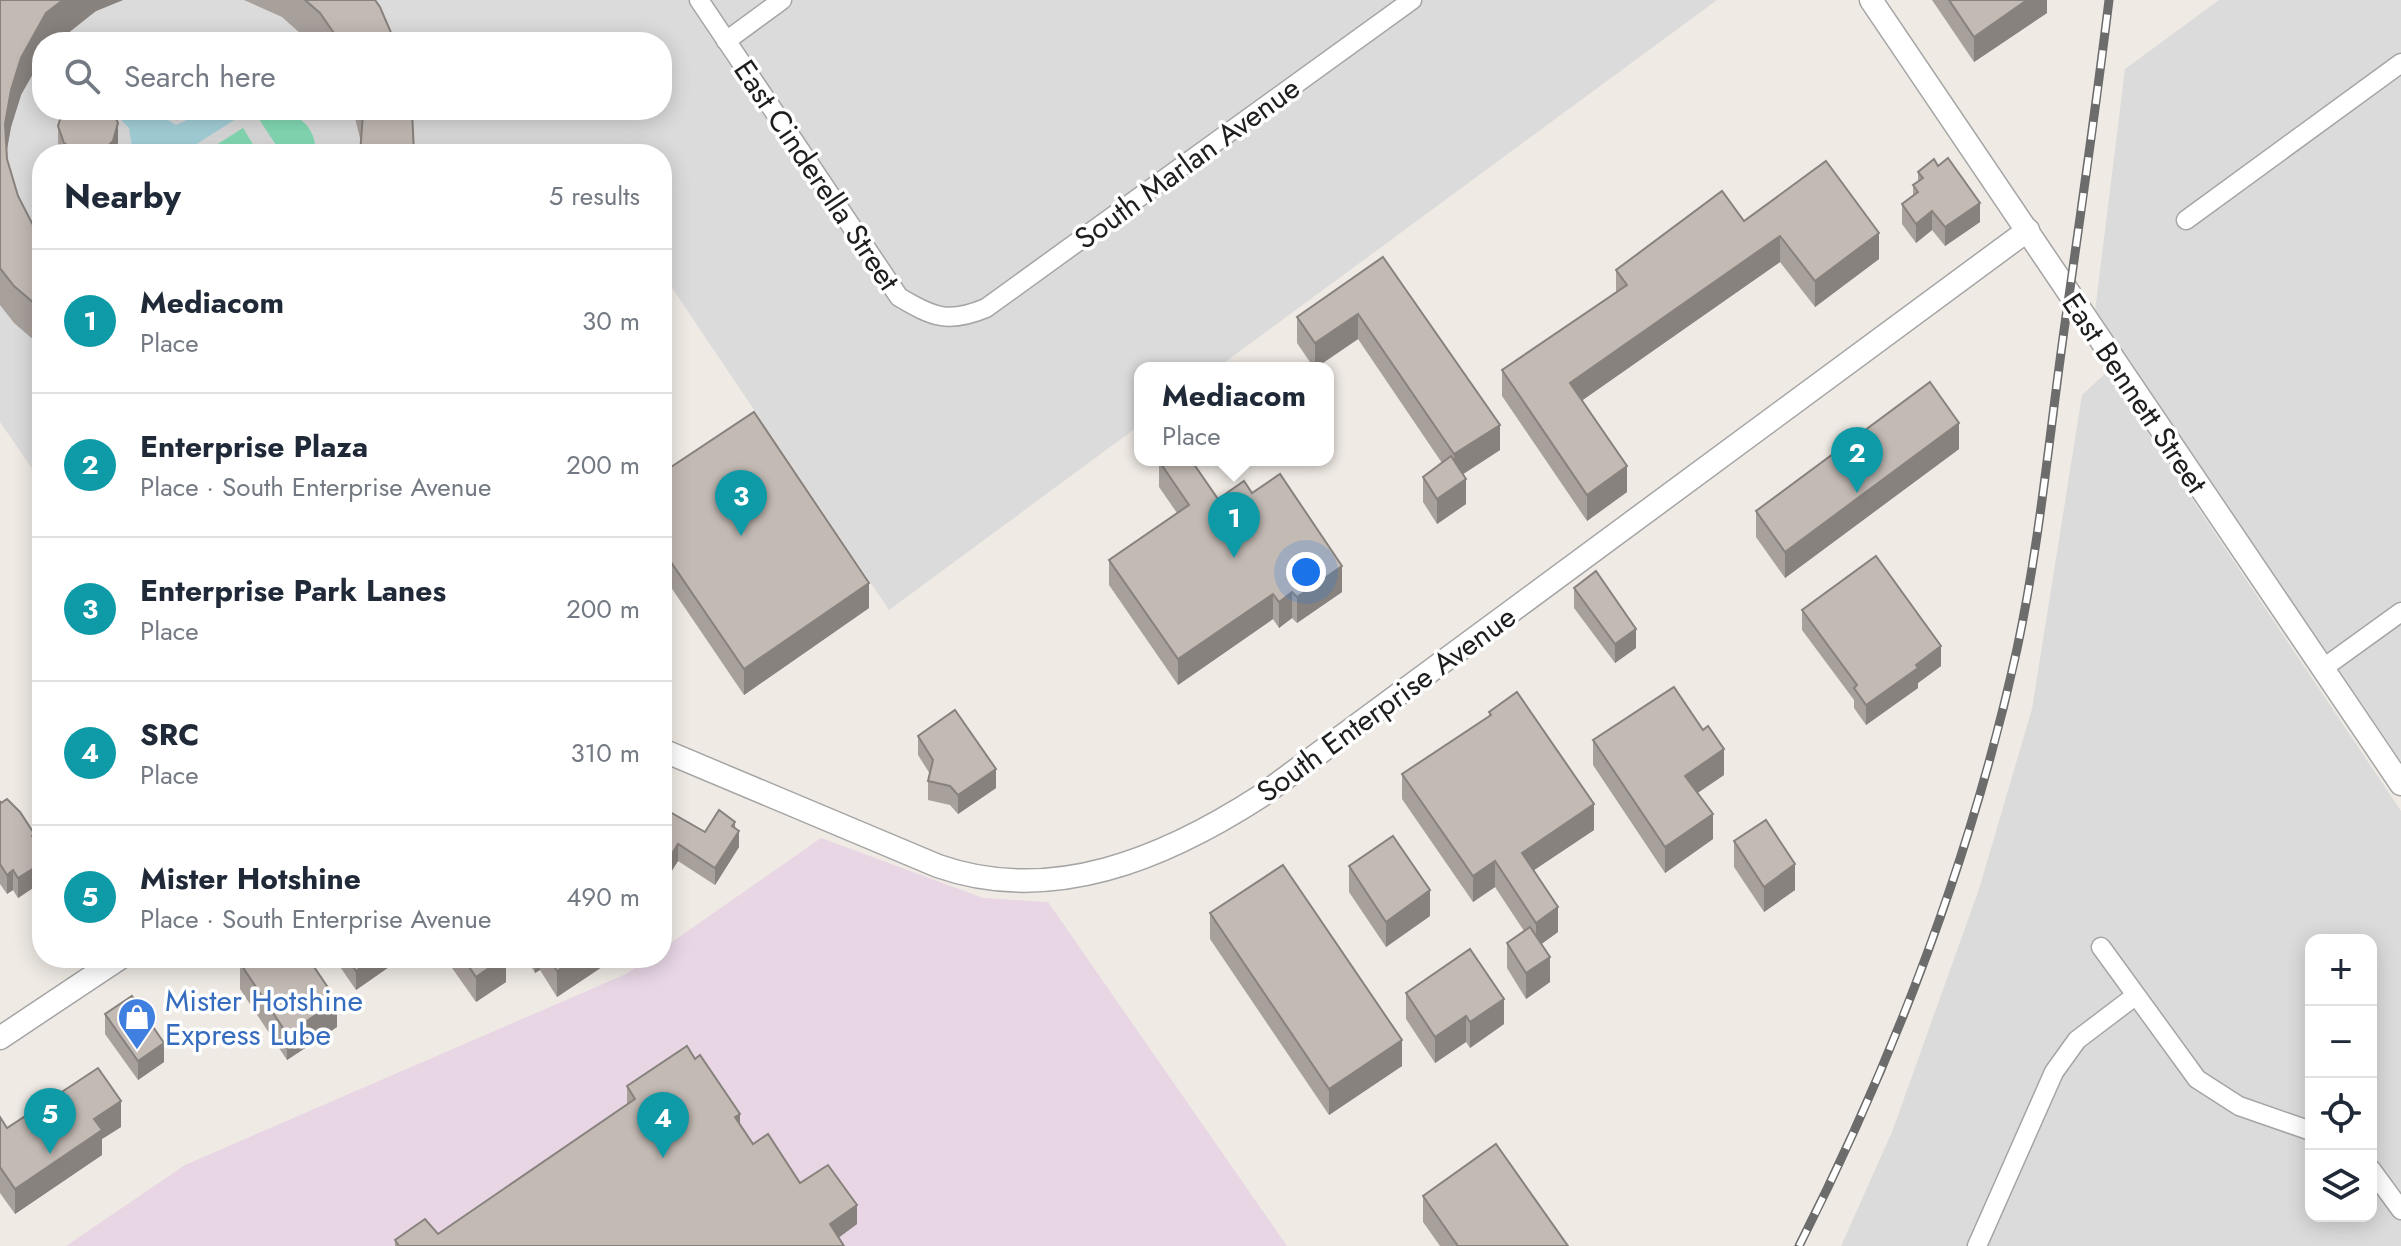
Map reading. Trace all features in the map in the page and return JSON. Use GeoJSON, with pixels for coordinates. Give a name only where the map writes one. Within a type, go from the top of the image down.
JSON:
{"type":"FeatureCollection","features":[{"type":"Feature","properties":{"kind":"street","name":"East Cinderella Street"},"geometry":{"type":"LineString","coordinates":[[699,0],[845,222],[899,297],[925,312],[958,319]]}},
{"type":"Feature","properties":{"kind":"street"},"geometry":{"type":"LineString","coordinates":[[726,41],[782,0]]}},
{"type":"Feature","properties":{"kind":"street","name":"South Marlan Avenue"},"geometry":{"type":"LineString","coordinates":[[958,319],[986,308],[1412,0]]}},
{"type":"Feature","properties":{"kind":"street","name":"East Bennett Street"},"geometry":{"type":"LineString","coordinates":[[1871,0],[2401,784]]}},
{"type":"Feature","properties":{"kind":"street"},"geometry":{"type":"LineString","coordinates":[[2186,220],[2401,63]]}},
{"type":"Feature","properties":{"kind":"street","name":"South Enterprise Avenue"},"geometry":{"type":"LineString","coordinates":[[672,754],[938,866],[979,878],[1022,882],[1067,879],[1150,855],[1207,829],[1261,796],[2028,230]]}},
{"type":"Feature","properties":{"kind":"street"},"geometry":{"type":"LineString","coordinates":[[2322,669],[2401,612]]}},
{"type":"Feature","properties":{"kind":"street"},"geometry":{"type":"LineString","coordinates":[[2101,947],[2176,1055],[2204,1085],[2239,1106],[2305,1129]]}},
{"type":"Feature","properties":{"kind":"street"},"geometry":{"type":"LineString","coordinates":[[0,1038],[105,968]]}},
{"type":"Feature","properties":{"kind":"street"},"geometry":{"type":"LineString","coordinates":[[1977,1246],[2054,1072],[2077,1040],[2135,996]]}},
{"type":"Feature","properties":{"kind":"street"},"geometry":{"type":"LineString","coordinates":[[2377,1177],[2401,1210]]}},
{"type":"Feature","properties":{"kind":"shaded area"},"geometry":{"type":"Polygon","coordinates":[[[0,0],[1717,0],[1225,362],[1134,362],[1134,429],[889,610],[672,288],[672,144],[32,144],[32,468],[0,422],[0,0]]]}},
{"type":"Feature","properties":{"kind":"shaded area"},"geometry":{"type":"Polygon","coordinates":[[[2219,0],[2401,0],[2401,761],[2095,311],[2125,69],[2219,0]]]}},
{"type":"Feature","properties":{"kind":"shaded area"},"geometry":{"type":"Polygon","coordinates":[[[2107,372],[2401,811],[2401,1246],[1841,1246],[1892,1132],[1979,889],[2032,709],[2082,395],[2107,372]]]}},
{"type":"Feature","properties":{"kind":"shaded area"},"geometry":{"type":"Polygon","coordinates":[[[821,838],[983,898],[1048,902],[1287,1246],[66,1246],[185,1165],[635,968],[672,968],[672,942],[821,838]]]}},
{"type":"Feature","properties":{"kind":"green space"},"geometry":{"type":"Polygon","coordinates":[[[260,120],[301,120],[310,130],[314,144],[275,144],[260,120]]]}},
{"type":"Feature","properties":{"kind":"green space"},"geometry":{"type":"Polygon","coordinates":[[[243,128],[253,144],[218,144],[243,128]]]}},
{"type":"Feature","properties":{"kind":"water"},"geometry":{"type":"Polygon","coordinates":[[[121,120],[168,120],[176,125],[187,120],[234,120],[197,144],[131,144],[129,128],[121,120]]]}},
{"type":"Feature","properties":{"kind":"building"},"geometry":{"type":"Polygon","coordinates":[[[0,0],[63,0],[46,13],[35,32],[32,32],[11,90],[5,124],[7,159],[18,196],[32,223],[32,301],[0,268],[0,0]]]}},
{"type":"Feature","properties":{"kind":"building"},"geometry":{"type":"Polygon","coordinates":[[[305,0],[375,0],[391,32],[333,32],[320,13],[305,0]]]}},
{"type":"Feature","properties":{"kind":"building"},"geometry":{"type":"Polygon","coordinates":[[[1949,0],[2027,0],[1974,37],[1949,0]]]}},
{"type":"Feature","properties":{"kind":"building"},"geometry":{"type":"Polygon","coordinates":[[[60,120],[117,120],[118,123],[110,144],[66,144],[58,126],[60,120]]]}},
{"type":"Feature","properties":{"kind":"building"},"geometry":{"type":"Polygon","coordinates":[[[363,120],[412,120],[414,144],[361,144],[363,120]]]}},
{"type":"Feature","properties":{"kind":"building"},"geometry":{"type":"Polygon","coordinates":[[[1948,158],[1980,203],[1945,227],[1932,211],[1916,224],[1902,204],[1918,192],[1913,185],[1923,178],[1918,172],[1934,159],[1938,166],[1948,158]]]}},
{"type":"Feature","properties":{"kind":"building"},"geometry":{"type":"Polygon","coordinates":[[[1826,161],[1879,233],[1815,281],[1780,236],[1570,383],[1627,466],[1587,495],[1502,370],[1627,285],[1616,270],[1722,191],[1744,221],[1826,161]]]}},
{"type":"Feature","properties":{"kind":"building"},"geometry":{"type":"Polygon","coordinates":[[[1383,257],[1500,425],[1454,454],[1358,314],[1315,343],[1297,317],[1383,257]]]}},
{"type":"Feature","properties":{"kind":"building"},"geometry":{"type":"Polygon","coordinates":[[[1930,382],[1959,423],[1785,552],[1756,511],[1930,382]]]}},
{"type":"Feature","properties":{"kind":"building"},"geometry":{"type":"Polygon","coordinates":[[[754,412],[869,583],[744,669],[672,564],[672,466],[754,412]]]}},
{"type":"Feature","properties":{"kind":"building"},"geometry":{"type":"Polygon","coordinates":[[[1451,456],[1466,479],[1437,499],[1423,477],[1451,456]]]}},
{"type":"Feature","properties":{"kind":"building"},"geometry":{"type":"Polygon","coordinates":[[[1162,466],[1195,466],[1218,499],[1244,481],[1252,493],[1280,474],[1342,566],[1297,597],[1292,592],[1279,602],[1273,594],[1178,659],[1109,560],[1189,505],[1162,466]]]}},
{"type":"Feature","properties":{"kind":"building"},"geometry":{"type":"Polygon","coordinates":[[[1876,556],[1941,646],[1916,665],[1918,668],[1866,705],[1854,688],[1857,685],[1802,610],[1876,556]]]}},
{"type":"Feature","properties":{"kind":"building"},"geometry":{"type":"Polygon","coordinates":[[[1596,571],[1636,629],[1615,644],[1574,588],[1596,571]]]}},
{"type":"Feature","properties":{"kind":"building"},"geometry":{"type":"Polygon","coordinates":[[[1674,687],[1703,730],[1708,726],[1724,749],[1685,776],[1713,814],[1665,847],[1593,740],[1674,687]]]}},
{"type":"Feature","properties":{"kind":"building"},"geometry":{"type":"Polygon","coordinates":[[[1517,692],[1594,804],[1522,853],[1558,907],[1536,923],[1495,861],[1473,876],[1402,774],[1491,715],[1489,712],[1517,692]]]}},
{"type":"Feature","properties":{"kind":"building"},"geometry":{"type":"Polygon","coordinates":[[[955,710],[996,769],[958,795],[950,786],[928,781],[933,760],[918,736],[955,710]]]}},
{"type":"Feature","properties":{"kind":"building"},"geometry":{"type":"Polygon","coordinates":[[[7,799],[32,830],[32,869],[18,878],[13,870],[7,875],[0,864],[1,803],[7,799]]]}},
{"type":"Feature","properties":{"kind":"building"},"geometry":{"type":"Polygon","coordinates":[[[719,810],[735,822],[732,826],[739,831],[715,868],[678,844],[672,854],[672,813],[705,832],[719,810]]]}},
{"type":"Feature","properties":{"kind":"building"},"geometry":{"type":"Polygon","coordinates":[[[1766,820],[1795,864],[1764,887],[1734,841],[1766,820]]]}},
{"type":"Feature","properties":{"kind":"building"},"geometry":{"type":"Polygon","coordinates":[[[1393,836],[1430,890],[1386,922],[1349,866],[1393,836]]]}},
{"type":"Feature","properties":{"kind":"building"},"geometry":{"type":"Polygon","coordinates":[[[1283,865],[1402,1040],[1329,1089],[1210,913],[1283,865]]]}},
{"type":"Feature","properties":{"kind":"building"},"geometry":{"type":"Polygon","coordinates":[[[1530,927],[1550,957],[1526,973],[1507,943],[1530,927]]]}},
{"type":"Feature","properties":{"kind":"building"},"geometry":{"type":"Polygon","coordinates":[[[1470,949],[1504,999],[1470,1022],[1466,1016],[1435,1037],[1406,993],[1470,949]]]}},
{"type":"Feature","properties":{"kind":"building"},"geometry":{"type":"Polygon","coordinates":[[[243,968],[315,968],[337,1001],[287,1034],[243,968]]]}},
{"type":"Feature","properties":{"kind":"building"},"geometry":{"type":"Polygon","coordinates":[[[470,968],[489,968],[476,977],[470,968]]]}},
{"type":"Feature","properties":{"kind":"building"},"geometry":{"type":"Polygon","coordinates":[[[132,996],[164,1043],[138,1061],[105,1014],[132,996]]]}},
{"type":"Feature","properties":{"kind":"building"},"geometry":{"type":"Polygon","coordinates":[[[687,1046],[695,1059],[700,1055],[740,1114],[735,1117],[753,1144],[768,1134],[800,1183],[828,1165],[857,1205],[830,1224],[844,1246],[399,1246],[395,1240],[425,1219],[438,1234],[635,1099],[627,1086],[687,1046]]]}},
{"type":"Feature","properties":{"kind":"building"},"geometry":{"type":"Polygon","coordinates":[[[98,1068],[121,1101],[94,1119],[102,1130],[15,1189],[0,1167],[0,1117],[7,1128],[98,1068]]]}},
{"type":"Feature","properties":{"kind":"building"},"geometry":{"type":"Polygon","coordinates":[[[1496,1144],[1568,1246],[1458,1246],[1423,1196],[1496,1144]]]}},
{"type":"Feature","properties":{"kind":"railway"},"geometry":{"type":"LineString","coordinates":[[1799,1246],[1867,1102],[1927,954],[1999,726],[2033,561],[2109,0]]}},
{"type":"Feature","properties":{"kind":"place","name":"Enterprise Plaza"},"geometry":{"type":"Point","coordinates":[1857,493]}},
{"type":"Feature","properties":{"kind":"place","name":"Enterprise Park Lanes"},"geometry":{"type":"Point","coordinates":[741,536]}},
{"type":"Feature","properties":{"kind":"place","name":"Mediacom"},"geometry":{"type":"Point","coordinates":[1234,558]}},
{"type":"Feature","properties":{"kind":"place","name":"Mister Hotshine Express Lube"},"geometry":{"type":"Point","coordinates":[137,1051]}},
{"type":"Feature","properties":{"kind":"place","name":"Mister Hotshine"},"geometry":{"type":"Point","coordinates":[50,1154]}},
{"type":"Feature","properties":{"kind":"place","name":"SRC"},"geometry":{"type":"Point","coordinates":[663,1158]}}]}
